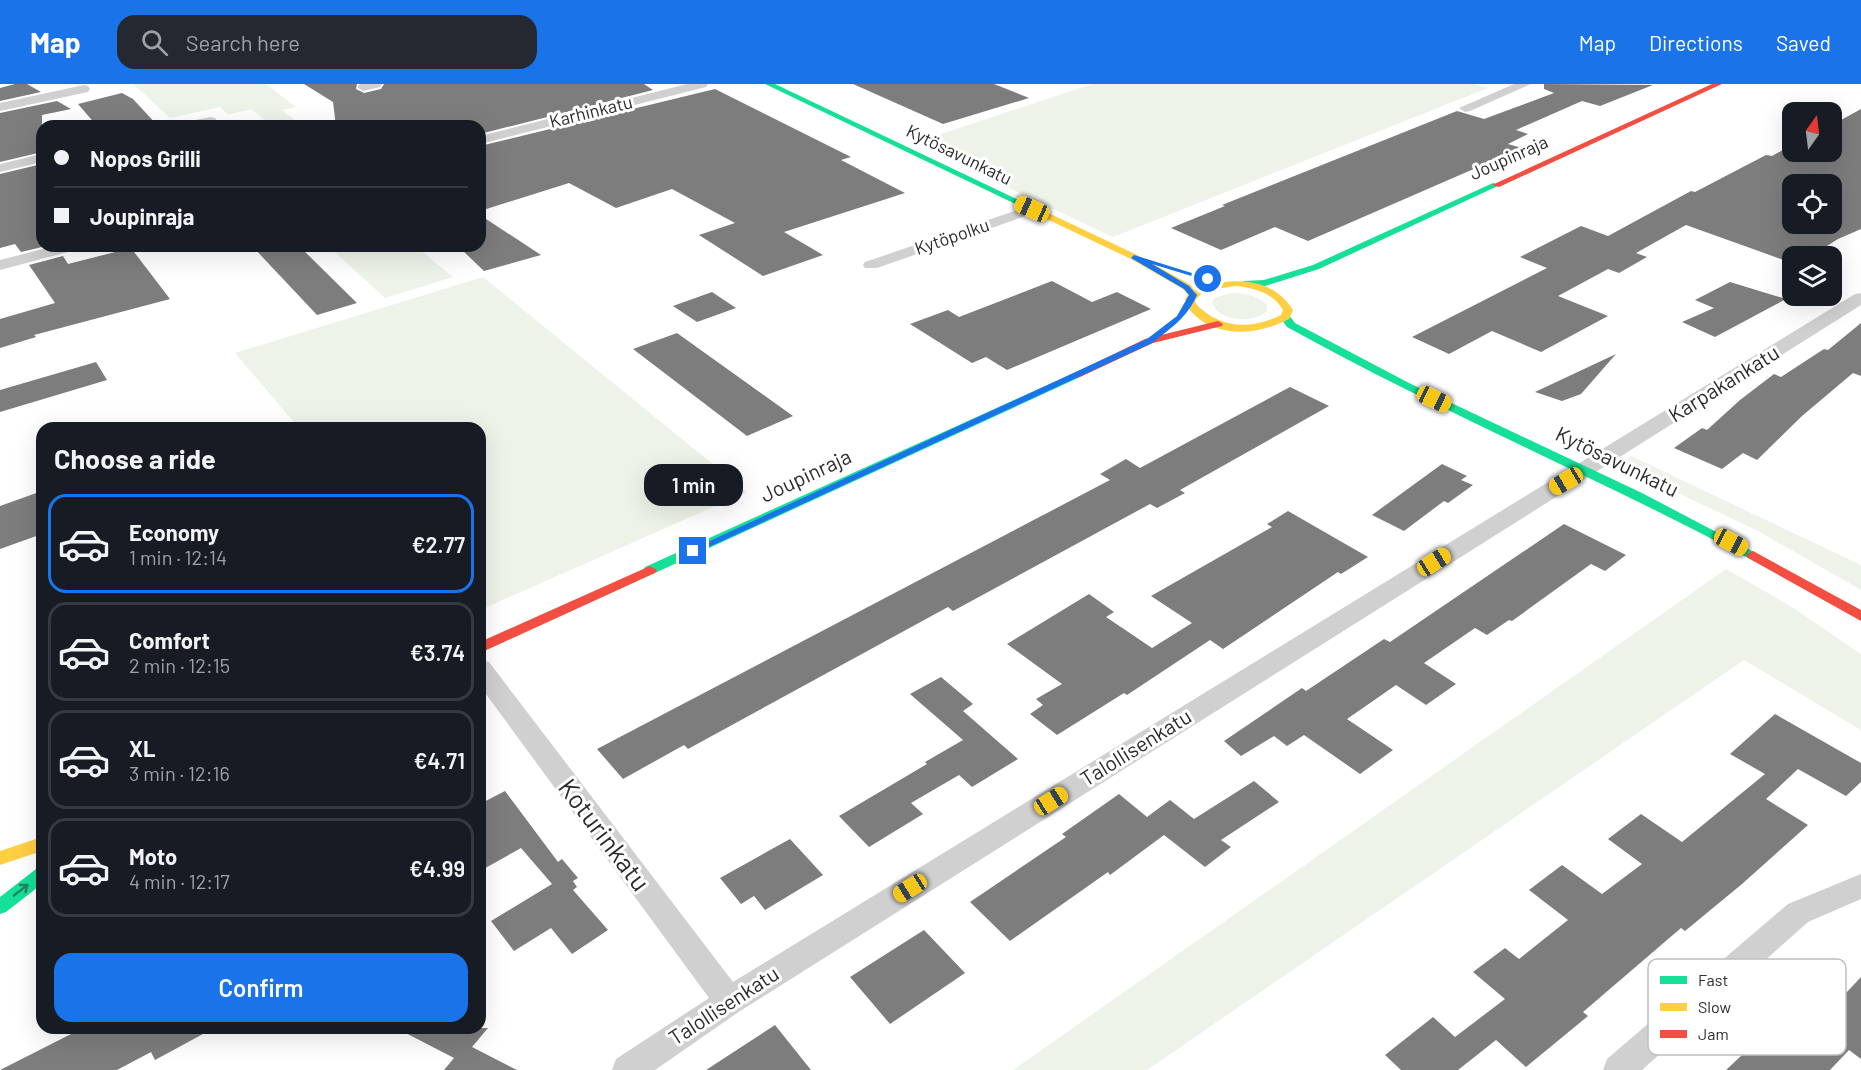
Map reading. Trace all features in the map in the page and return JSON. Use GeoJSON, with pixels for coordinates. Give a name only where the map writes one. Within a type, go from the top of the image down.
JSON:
{"type":"FeatureCollection","features":[{"type":"Feature","properties":{"kind":"street"},"geometry":{"type":"LineString","coordinates":[[363,87],[376,84]]}},
{"type":"Feature","properties":{"kind":"street","name":"Karhinkatu"},"geometry":{"type":"LineString","coordinates":[[486,139],[702,84]]}},
{"type":"Feature","properties":{"kind":"street","name":"Kytösavunkatu"},"geometry":{"type":"LineString","coordinates":[[769,84],[1134,257],[1187,287],[1197,314],[1218,324]]}},
{"type":"Feature","properties":{"kind":"street"},"geometry":{"type":"LineString","coordinates":[[1465,108],[1525,84]]}},
{"type":"Feature","properties":{"kind":"street","name":"Joupinraja"},"geometry":{"type":"LineString","coordinates":[[1244,284],[1265,283],[1316,267],[1718,84]]}},
{"type":"Feature","properties":{"kind":"street"},"geometry":{"type":"LineString","coordinates":[[0,107],[84,89]]}},
{"type":"Feature","properties":{"kind":"street"},"geometry":{"type":"LineString","coordinates":[[0,168],[36,159]]}},
{"type":"Feature","properties":{"kind":"street","name":"Kytöpolku"},"geometry":{"type":"LineString","coordinates":[[872,265],[1032,209]]}},
{"type":"Feature","properties":{"kind":"street"},"geometry":{"type":"LineString","coordinates":[[0,265],[50,252]]}},
{"type":"Feature","properties":{"kind":"street","name":"Kytösavunkatu"},"geometry":{"type":"LineString","coordinates":[[1134,257],[1226,283]]}},
{"type":"Feature","properties":{"kind":"street","name":"Joupinraja"},"geometry":{"type":"LineString","coordinates":[[1293,293],[1316,267]]}},
{"type":"Feature","properties":{"kind":"street"},"geometry":{"type":"LineString","coordinates":[[1192,298],[1206,287],[1226,283],[1293,293],[1285,317],[1266,327],[1251,328],[1218,324]]}},
{"type":"Feature","properties":{"kind":"street","name":"Joupinraja"},"geometry":{"type":"LineString","coordinates":[[1149,341],[1180,318],[1192,298]]}},
{"type":"Feature","properties":{"kind":"street","name":"Karpakankatu"},"geometry":{"type":"LineString","coordinates":[[1586,470],[1861,298]]}},
{"type":"Feature","properties":{"kind":"street","name":"Kytösavunkatu"},"geometry":{"type":"LineString","coordinates":[[1285,317],[1291,325],[1348,358],[1586,470],[1791,574],[1861,616]]}},
{"type":"Feature","properties":{"kind":"street","name":"Joupinraja"},"geometry":{"type":"LineString","coordinates":[[486,645],[1149,341],[1218,324]]}},
{"type":"Feature","properties":{"kind":"street","name":"Kytösavunkatu"},"geometry":{"type":"LineString","coordinates":[[1251,328],[1348,358]]}},
{"type":"Feature","properties":{"kind":"street","name":"Talollisenkatu"},"geometry":{"type":"LineString","coordinates":[[628,1070],[729,1001],[1586,470]]}},
{"type":"Feature","properties":{"kind":"street","name":"Koturinkatu"},"geometry":{"type":"LineString","coordinates":[[486,676],[729,1001]]}},
{"type":"Feature","properties":{"kind":"street"},"geometry":{"type":"LineString","coordinates":[[0,858],[36,846]]}},
{"type":"Feature","properties":{"kind":"street"},"geometry":{"type":"LineString","coordinates":[[0,907],[36,879]]}},
{"type":"Feature","properties":{"kind":"street"},"geometry":{"type":"LineString","coordinates":[[1746,959],[1798,913],[1861,885]]}},
{"type":"Feature","properties":{"kind":"street"},"geometry":{"type":"LineString","coordinates":[[1619,1070],[1648,1045]]}},
{"type":"Feature","properties":{"kind":"shaded area"},"geometry":{"type":"Polygon","coordinates":[[[133,84],[266,84],[296,107],[282,110],[294,120],[265,120],[251,109],[228,115],[220,107],[170,118],[133,84]]]}},
{"type":"Feature","properties":{"kind":"shaded area"},"geometry":{"type":"Polygon","coordinates":[[[1092,84],[1474,84],[1488,88],[1113,237],[914,143],[1092,84]]]}},
{"type":"Feature","properties":{"kind":"shaded area"},"geometry":{"type":"Polygon","coordinates":[[[335,252],[422,252],[453,277],[385,298],[335,252]]]}},
{"type":"Feature","properties":{"kind":"shaded area"},"geometry":{"type":"Polygon","coordinates":[[[483,277],[747,492],[486,607],[486,422],[294,422],[235,353],[483,277]]]}},
{"type":"Feature","properties":{"kind":"shaded area"},"geometry":{"type":"Polygon","coordinates":[[[1231,293],[1246,294],[1259,299],[1267,305],[1267,311],[1254,318],[1246,319],[1237,319],[1222,314],[1212,303],[1214,298],[1231,293]]]}},
{"type":"Feature","properties":{"kind":"shaded area"},"geometry":{"type":"Polygon","coordinates":[[[1631,456],[1861,565],[1861,590],[1758,531],[1621,466],[1631,456]]]}},
{"type":"Feature","properties":{"kind":"shaded area"},"geometry":{"type":"Polygon","coordinates":[[[1726,569],[1792,607],[1861,654],[1861,730],[1744,660],[1147,1070],[1013,1070],[1726,569]]]}},
{"type":"Feature","properties":{"kind":"building"},"geometry":{"type":"Polygon","coordinates":[[[27,84],[41,92],[0,101],[0,88],[27,84]]]}},
{"type":"Feature","properties":{"kind":"building"},"geometry":{"type":"Polygon","coordinates":[[[304,84],[357,84],[356,89],[364,93],[381,89],[384,84],[644,84],[653,90],[486,132],[486,120],[335,120],[333,102],[304,84]]]}},
{"type":"Feature","properties":{"kind":"building"},"geometry":{"type":"Polygon","coordinates":[[[853,84],[994,84],[1029,98],[943,124],[853,84]]]}},
{"type":"Feature","properties":{"kind":"building"},"geometry":{"type":"Polygon","coordinates":[[[1544,84],[1653,85],[1600,106],[1582,101],[1516,130],[1528,134],[1508,144],[1522,148],[1308,241],[1275,227],[1221,250],[1171,228],[1225,206],[1222,205],[1457,111],[1484,119],[1554,93],[1544,89],[1544,84]]]}},
{"type":"Feature","properties":{"kind":"building"},"geometry":{"type":"Polygon","coordinates":[[[715,89],[851,157],[841,160],[905,193],[784,232],[823,255],[763,276],[699,235],[735,223],[672,189],[616,208],[569,183],[486,209],[486,145],[715,89]]]}},
{"type":"Feature","properties":{"kind":"building"},"geometry":{"type":"Polygon","coordinates":[[[122,93],[133,99],[152,120],[92,120],[78,104],[122,93]]]}},
{"type":"Feature","properties":{"kind":"building"},"geometry":{"type":"Polygon","coordinates":[[[57,101],[71,109],[42,115],[42,120],[36,120],[36,153],[0,162],[0,113],[57,101]]]}},
{"type":"Feature","properties":{"kind":"building"},"geometry":{"type":"Polygon","coordinates":[[[1861,109],[1861,229],[1827,246],[1782,246],[1782,259],[1686,225],[1636,253],[1647,257],[1619,273],[1608,269],[1558,296],[1608,316],[1541,352],[1492,331],[1449,354],[1412,337],[1547,268],[1520,257],[1581,226],[1608,236],[1691,191],[1695,192],[1766,155],[1772,156],[1782,150],[1782,162],[1842,162],[1842,119],[1861,109]]]}},
{"type":"Feature","properties":{"kind":"building"},"geometry":{"type":"Polygon","coordinates":[[[36,165],[36,248],[21,252],[15,244],[0,248],[0,174],[36,165]]]}},
{"type":"Feature","properties":{"kind":"building"},"geometry":{"type":"Polygon","coordinates":[[[486,219],[541,255],[484,271],[464,252],[486,252],[486,219]]]}},
{"type":"Feature","properties":{"kind":"building"},"geometry":{"type":"Polygon","coordinates":[[[115,252],[134,252],[170,299],[34,335],[36,337],[0,348],[0,319],[55,303],[29,265],[63,256],[68,264],[115,252]]]}},
{"type":"Feature","properties":{"kind":"building"},"geometry":{"type":"Polygon","coordinates":[[[258,252],[305,252],[357,303],[317,315],[258,252]]]}},
{"type":"Feature","properties":{"kind":"building"},"geometry":{"type":"Polygon","coordinates":[[[1052,281],[1092,302],[1117,292],[1151,309],[1007,370],[986,357],[972,363],[910,324],[948,310],[959,317],[1052,281]]]}},
{"type":"Feature","properties":{"kind":"building"},"geometry":{"type":"Polygon","coordinates":[[[1730,282],[1782,298],[1782,301],[1715,337],[1682,322],[1714,308],[1695,300],[1730,282]]]}},
{"type":"Feature","properties":{"kind":"building"},"geometry":{"type":"Polygon","coordinates":[[[712,292],[736,308],[697,322],[673,306],[712,292]]]}},
{"type":"Feature","properties":{"kind":"building"},"geometry":{"type":"Polygon","coordinates":[[[1861,323],[1861,376],[1853,373],[1802,416],[1757,460],[1743,453],[1722,469],[1674,448],[1702,428],[1707,430],[1740,400],[1774,374],[1781,377],[1824,349],[1828,350],[1861,323]]]}},
{"type":"Feature","properties":{"kind":"building"},"geometry":{"type":"Polygon","coordinates":[[[677,333],[793,416],[747,436],[633,349],[677,333]]]}},
{"type":"Feature","properties":{"kind":"building"},"geometry":{"type":"Polygon","coordinates":[[[1616,354],[1581,394],[1562,401],[1535,392],[1616,354]]]}},
{"type":"Feature","properties":{"kind":"building"},"geometry":{"type":"Polygon","coordinates":[[[96,362],[107,380],[0,412],[0,390],[96,362]]]}},
{"type":"Feature","properties":{"kind":"building"},"geometry":{"type":"Polygon","coordinates":[[[1290,387],[1329,406],[1180,490],[1185,493],[1157,508],[1150,504],[953,611],[948,607],[688,749],[684,745],[623,779],[597,749],[1110,480],[1100,474],[1126,459],[1140,468],[1290,387]]]}},
{"type":"Feature","properties":{"kind":"building"},"geometry":{"type":"Polygon","coordinates":[[[1442,464],[1467,476],[1461,480],[1473,485],[1448,503],[1444,501],[1404,531],[1372,515],[1442,464]]]}},
{"type":"Feature","properties":{"kind":"building"},"geometry":{"type":"Polygon","coordinates":[[[36,493],[36,536],[0,549],[0,506],[36,493]]]}},
{"type":"Feature","properties":{"kind":"building"},"geometry":{"type":"Polygon","coordinates":[[[1288,511],[1368,557],[1341,574],[1338,572],[1223,649],[1210,640],[1127,695],[1124,693],[1057,735],[1030,714],[1043,705],[1036,699],[1062,684],[1007,644],[1089,594],[1114,612],[1106,617],[1152,648],[1192,623],[1151,596],[1272,527],[1267,524],[1288,511]]]}},
{"type":"Feature","properties":{"kind":"building"},"geometry":{"type":"Polygon","coordinates":[[[1564,524],[1626,555],[1605,571],[1591,564],[1512,621],[1509,620],[1487,635],[1475,628],[1424,663],[1456,684],[1426,705],[1396,685],[1347,719],[1393,750],[1360,774],[1304,735],[1287,746],[1274,736],[1241,756],[1224,741],[1302,688],[1306,691],[1384,639],[1390,642],[1564,524]]]}},
{"type":"Feature","properties":{"kind":"building"},"geometry":{"type":"Polygon","coordinates":[[[941,677],[973,704],[963,711],[1018,759],[972,787],[959,775],[911,803],[923,814],[869,847],[839,816],[963,740],[910,694],[941,677]]]}},
{"type":"Feature","properties":{"kind":"building"},"geometry":{"type":"Polygon","coordinates":[[[1775,714],[1861,763],[1861,782],[1846,796],[1798,769],[1766,799],[1808,825],[1742,884],[1685,931],[1681,928],[1583,1012],[1588,1016],[1526,1067],[1496,1040],[1458,1070],[1401,1070],[1385,1055],[1433,1017],[1455,1037],[1505,999],[1473,972],[1505,948],[1519,959],[1568,920],[1529,890],[1562,865],[1602,894],[1642,864],[1608,839],[1641,814],[1682,842],[1765,774],[1730,754],[1775,714]]]}},
{"type":"Feature","properties":{"kind":"building"},"geometry":{"type":"Polygon","coordinates":[[[1254,781],[1279,802],[1221,840],[1231,847],[1205,867],[1164,835],[1110,875],[1108,872],[1010,941],[970,902],[1066,837],[1062,834],[1119,794],[1147,817],[1170,800],[1194,819],[1254,781]]]}},
{"type":"Feature","properties":{"kind":"building"},"geometry":{"type":"Polygon","coordinates":[[[505,791],[558,862],[562,859],[578,878],[573,881],[577,887],[573,890],[608,930],[572,954],[551,928],[514,951],[491,921],[552,884],[521,848],[486,868],[486,801],[505,791]]]}},
{"type":"Feature","properties":{"kind":"building"},"geometry":{"type":"Polygon","coordinates":[[[790,839],[823,875],[765,910],[754,896],[741,904],[720,878],[790,839]]]}},
{"type":"Feature","properties":{"kind":"building"},"geometry":{"type":"Polygon","coordinates":[[[924,930],[965,973],[890,1024],[850,977],[924,930]]]}},
{"type":"Feature","properties":{"kind":"building"},"geometry":{"type":"Polygon","coordinates":[[[1861,977],[1861,1059],[1849,1050],[1846,1053],[1846,993],[1861,977]]]}},
{"type":"Feature","properties":{"kind":"building"},"geometry":{"type":"Polygon","coordinates":[[[775,1025],[811,1070],[706,1070],[775,1025]]]}},
{"type":"Feature","properties":{"kind":"building"},"geometry":{"type":"Polygon","coordinates":[[[71,1034],[203,1034],[155,1060],[151,1052],[117,1070],[0,1070],[71,1034]]]}},
{"type":"Feature","properties":{"kind":"building"},"geometry":{"type":"Polygon","coordinates":[[[408,1034],[483,1034],[472,1047],[517,1070],[444,1070],[454,1058],[408,1034]]]}},
{"type":"Feature","properties":{"kind":"building"},"geometry":{"type":"Polygon","coordinates":[[[1742,1055],[1844,1055],[1830,1070],[1726,1070],[1742,1055]]]}},
{"type":"Feature","properties":{"kind":"traffic: fast"},"geometry":{"type":"LineString","coordinates":[[769,84],[1039,212]]}},
{"type":"Feature","properties":{"kind":"traffic: fast"},"geometry":{"type":"LineString","coordinates":[[1244,284],[1265,283],[1316,267],[1496,185]]}},
{"type":"Feature","properties":{"kind":"traffic: fast"},"geometry":{"type":"LineString","coordinates":[[1285,317],[1291,325],[1405,386],[1638,496],[1753,555]]}},
{"type":"Feature","properties":{"kind":"traffic: fast"},"geometry":{"type":"LineString","coordinates":[[650,570],[1074,376]]}},
{"type":"Feature","properties":{"kind":"traffic: fast"},"geometry":{"type":"LineString","coordinates":[[0,907],[36,879]]}},
{"type":"Feature","properties":{"kind":"traffic: slow"},"geometry":{"type":"LineString","coordinates":[[1039,212],[1134,257],[1187,287],[1193,295]]}},
{"type":"Feature","properties":{"kind":"traffic: slow"},"geometry":{"type":"LineString","coordinates":[[1235,283],[1266,289],[1278,297],[1288,310],[1285,317],[1261,327],[1235,329],[1211,322],[1191,305],[1190,299],[1201,289],[1235,283]]}},
{"type":"Feature","properties":{"kind":"traffic: slow"},"geometry":{"type":"LineString","coordinates":[[0,858],[36,846]]}},
{"type":"Feature","properties":{"kind":"traffic: jam"},"geometry":{"type":"LineString","coordinates":[[1496,185],[1718,84]]}},
{"type":"Feature","properties":{"kind":"traffic: jam"},"geometry":{"type":"LineString","coordinates":[[1074,376],[1149,341],[1218,324]]}},
{"type":"Feature","properties":{"kind":"traffic: jam"},"geometry":{"type":"LineString","coordinates":[[1753,555],[1861,616]]}},
{"type":"Feature","properties":{"kind":"traffic: jam"},"geometry":{"type":"LineString","coordinates":[[486,645],[650,570]]}},
{"type":"Feature","properties":{"kind":"route"},"geometry":{"type":"LineString","coordinates":[[693,551],[1149,341],[1180,318],[1193,295],[1187,287],[1134,257],[1208,279]]}}]}
